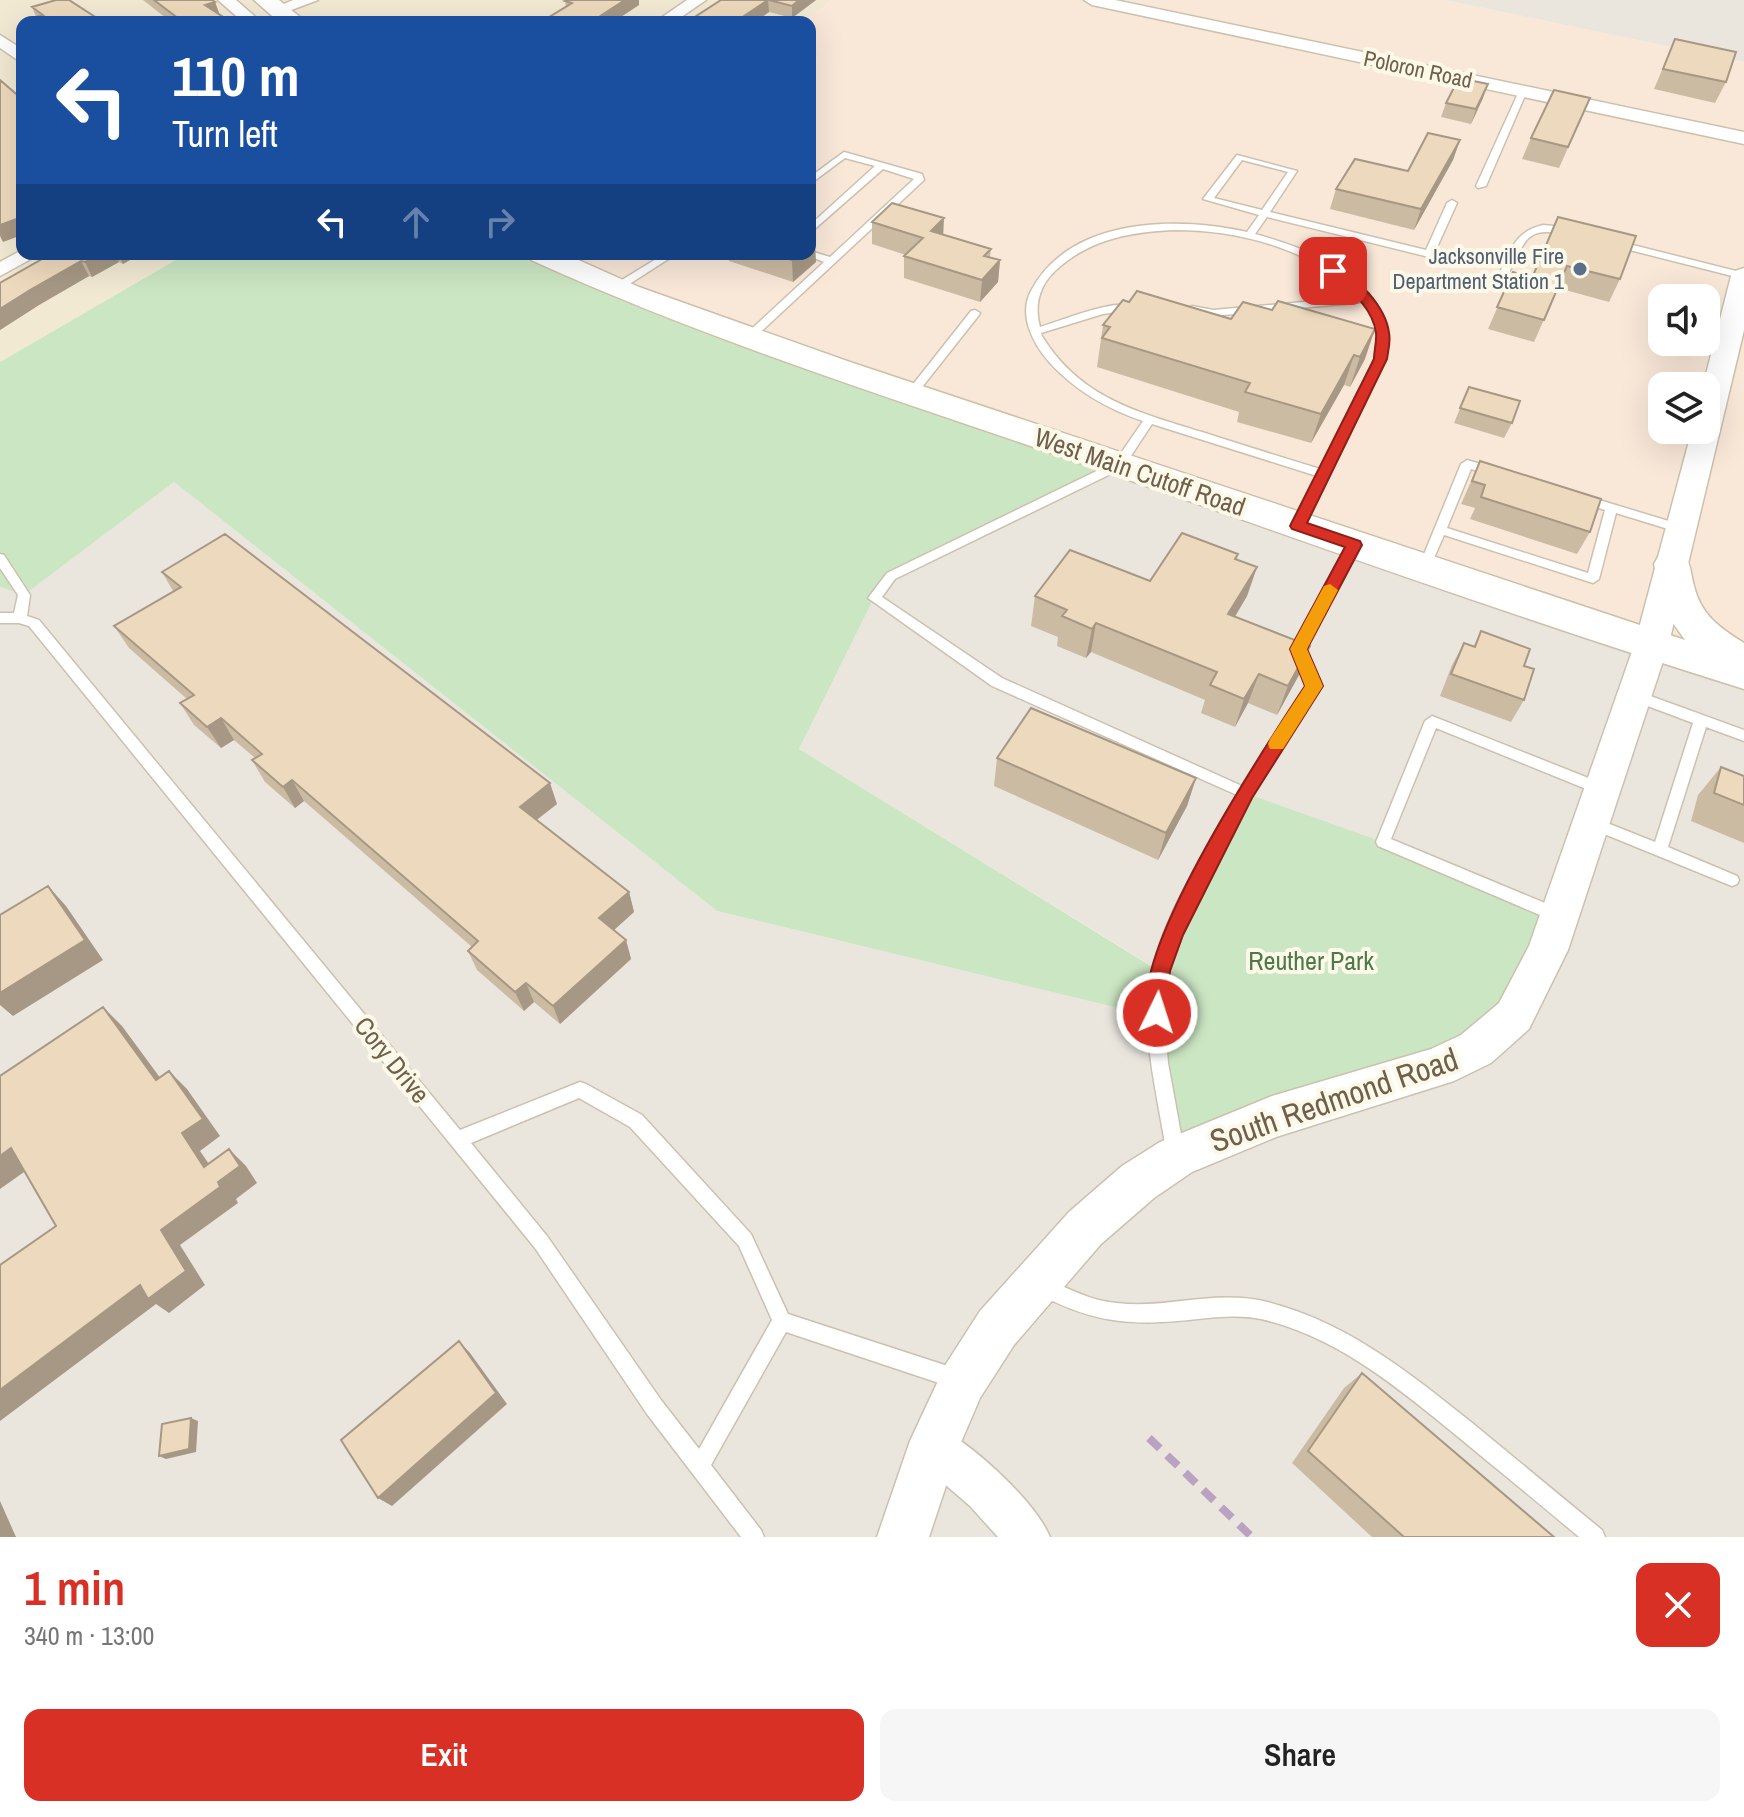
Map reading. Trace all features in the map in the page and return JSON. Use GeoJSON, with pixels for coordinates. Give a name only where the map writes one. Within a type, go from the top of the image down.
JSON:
{"type":"FeatureCollection","features":[{"type":"Feature","properties":{"kind":"main road","name":"West Main Cutoff Road"},"geometry":{"type":"LineString","coordinates":[[554,260],[616,288],[911,394],[1424,569],[1744,674]]}},
{"type":"Feature","properties":{"kind":"main road"},"geometry":{"type":"LineString","coordinates":[[1564,616],[1603,620],[1627,618],[1643,610],[1672,562]]}},
{"type":"Feature","properties":{"kind":"main road"},"geometry":{"type":"LineString","coordinates":[[1672,562],[1676,599],[1694,629],[1744,662]]}},
{"type":"Feature","properties":{"kind":"street"},"geometry":{"type":"LineString","coordinates":[[226,0],[246,16]]}},
{"type":"Feature","properties":{"kind":"street"},"geometry":{"type":"LineString","coordinates":[[279,11],[310,0]]}},
{"type":"Feature","properties":{"kind":"street"},"geometry":{"type":"LineString","coordinates":[[673,16],[698,0]]}},
{"type":"Feature","properties":{"kind":"street","name":"Poloron Road"},"geometry":{"type":"LineString","coordinates":[[1092,0],[1744,138]]}},
{"type":"Feature","properties":{"kind":"street"},"geometry":{"type":"LineString","coordinates":[[0,40],[16,53]]}},
{"type":"Feature","properties":{"kind":"street"},"geometry":{"type":"LineString","coordinates":[[0,270],[19,260]]}},
{"type":"Feature","properties":{"kind":"street","name":"South Redmond Road"},"geometry":{"type":"LineString","coordinates":[[1720,373],[1744,276]]}},
{"type":"Feature","properties":{"kind":"street","name":"South Redmond Road"},"geometry":{"type":"LineString","coordinates":[[903,1537],[933,1446],[963,1381],[997,1328],[1085,1228],[1138,1182],[1176,1157],[1272,1117],[1439,1067],[1476,1049],[1514,1016],[1548,950],[1652,643],[1702,444]]}},
{"type":"Feature","properties":{"kind":"street"},"geometry":{"type":"LineString","coordinates":[[933,1446],[985,1491],[1028,1537]]}},
{"type":"Feature","properties":{"kind":"lane"},"geometry":{"type":"LineString","coordinates":[[1481,186],[1523,91]]}},
{"type":"Feature","properties":{"kind":"lane"},"geometry":{"type":"LineString","coordinates":[[749,337],[919,180],[919,176],[844,155],[816,176]]}},
{"type":"Feature","properties":{"kind":"lane"},"geometry":{"type":"LineString","coordinates":[[1250,235],[1265,213],[1293,171],[1240,157],[1208,199],[1265,213],[1429,254],[1452,203]]}},
{"type":"Feature","properties":{"kind":"lane"},"geometry":{"type":"LineString","coordinates":[[816,225],[882,165]]}},
{"type":"Feature","properties":{"kind":"lane"},"geometry":{"type":"LineString","coordinates":[[1505,272],[1522,237],[1532,229],[1547,226],[1578,234]]}},
{"type":"Feature","properties":{"kind":"lane"},"geometry":{"type":"LineString","coordinates":[[1298,526],[1381,359],[1383,333],[1366,299],[1352,284],[1323,264],[1250,235],[1209,228],[1134,231],[1099,240],[1067,254],[1043,274],[1033,300],[1031,325],[1062,373],[1106,402],[1149,420],[1323,474]]}},
{"type":"Feature","properties":{"kind":"lane"},"geometry":{"type":"LineString","coordinates":[[1608,242],[1744,276]]}},
{"type":"Feature","properties":{"kind":"lane"},"geometry":{"type":"LineString","coordinates":[[816,256],[831,261]]}},
{"type":"Feature","properties":{"kind":"lane"},"geometry":{"type":"LineString","coordinates":[[616,288],[662,260]]}},
{"type":"Feature","properties":{"kind":"lane"},"geometry":{"type":"LineString","coordinates":[[1179,306],[1213,313],[1366,299]]}},
{"type":"Feature","properties":{"kind":"lane"},"geometry":{"type":"LineString","coordinates":[[1035,332],[1102,311],[1140,306]]}},
{"type":"Feature","properties":{"kind":"lane"},"geometry":{"type":"LineString","coordinates":[[911,394],[975,313]]}},
{"type":"Feature","properties":{"kind":"lane"},"geometry":{"type":"LineString","coordinates":[[1149,420],[1119,465],[891,576],[874,598],[997,682],[1245,793]]}},
{"type":"Feature","properties":{"kind":"lane"},"geometry":{"type":"LineString","coordinates":[[1424,569],[1467,464],[1511,477]]}},
{"type":"Feature","properties":{"kind":"lane"},"geometry":{"type":"LineString","coordinates":[[1568,495],[1611,508],[1672,562]]}},
{"type":"Feature","properties":{"kind":"lane"},"geometry":{"type":"LineString","coordinates":[[1440,530],[1593,579],[1611,508]]}},
{"type":"Feature","properties":{"kind":"lane"},"geometry":{"type":"LineString","coordinates":[[1176,1157],[1158,1031],[1156,996],[1160,971],[1173,934],[1245,793],[1314,686],[1298,649],[1354,545]]}},
{"type":"Feature","properties":{"kind":"lane"},"geometry":{"type":"LineString","coordinates":[[0,558],[24,595],[20,618],[0,618]]}},
{"type":"Feature","properties":{"kind":"lane","name":"Cory Drive"},"geometry":{"type":"LineString","coordinates":[[20,618],[34,623],[541,1242],[654,1407],[754,1537]]}},
{"type":"Feature","properties":{"kind":"lane"},"geometry":{"type":"LineString","coordinates":[[1634,695],[1744,736]]}},
{"type":"Feature","properties":{"kind":"lane"},"geometry":{"type":"LineString","coordinates":[[1659,851],[1701,720]]}},
{"type":"Feature","properties":{"kind":"lane"},"geometry":{"type":"LineString","coordinates":[[1560,917],[1383,842],[1432,721],[1596,806],[1659,851],[1732,880]]}},
{"type":"Feature","properties":{"kind":"lane"},"geometry":{"type":"LineString","coordinates":[[457,1140],[580,1090],[636,1121],[745,1240],[782,1321],[963,1381]]}},
{"type":"Feature","properties":{"kind":"lane"},"geometry":{"type":"LineString","coordinates":[[1035,1283],[1076,1306],[1092,1309],[1140,1315],[1213,1308],[1257,1308],[1329,1333],[1372,1356],[1595,1537]]}},
{"type":"Feature","properties":{"kind":"lane"},"geometry":{"type":"LineString","coordinates":[[700,1466],[782,1321]]}},
{"type":"Feature","properties":{"kind":"shaded area"},"geometry":{"type":"Polygon","coordinates":[[[0,0],[832,0],[812,16],[16,16],[16,260],[176,260],[0,362],[0,0]]]}},
{"type":"Feature","properties":{"kind":"shaded area"},"geometry":{"type":"Polygon","coordinates":[[[832,0],[1445,0],[1744,62],[1744,674],[558,260],[816,260],[816,16],[812,16],[832,0]]]}},
{"type":"Feature","properties":{"kind":"shaded area"},"geometry":{"type":"Polygon","coordinates":[[[1445,0],[1744,0],[1744,62],[1445,0]]]}},
{"type":"Feature","properties":{"kind":"shaded area"},"geometry":{"type":"Polygon","coordinates":[[[1119,465],[1744,674],[1744,1537],[0,1537],[0,587],[24,595],[174,482],[717,911],[1161,1018],[1160,971],[799,749],[874,598],[891,576],[1119,465]]]}},
{"type":"Feature","properties":{"kind":"green space","name":"Reuther Park"},"geometry":{"type":"Polygon","coordinates":[[[176,260],[557,260],[1119,465],[891,576],[874,598],[799,749],[1159,971],[1245,793],[1383,842],[1560,917],[1514,1016],[1176,1157],[1160,1018],[717,911],[174,482],[24,595],[0,587],[0,362],[176,260]]]}},
{"type":"Feature","properties":{"kind":"building"},"geometry":{"type":"Polygon","coordinates":[[[56,0],[69,0],[94,16],[40,16],[43,15],[32,7],[56,0]]]}},
{"type":"Feature","properties":{"kind":"building"},"geometry":{"type":"Polygon","coordinates":[[[154,0],[212,0],[215,2],[205,5],[222,16],[175,16],[154,0]]]}},
{"type":"Feature","properties":{"kind":"building"},"geometry":{"type":"Polygon","coordinates":[[[625,0],[600,16],[551,16],[572,3],[565,1],[625,0]]]}},
{"type":"Feature","properties":{"kind":"building"},"geometry":{"type":"Polygon","coordinates":[[[721,0],[768,0],[744,16],[696,16],[721,0]]]}},
{"type":"Feature","properties":{"kind":"building"},"geometry":{"type":"Polygon","coordinates":[[[769,0],[799,0],[792,6],[769,0]]]}},
{"type":"Feature","properties":{"kind":"building"},"geometry":{"type":"Polygon","coordinates":[[[1675,39],[1736,52],[1726,82],[1663,69],[1675,39]]]}},
{"type":"Feature","properties":{"kind":"building"},"geometry":{"type":"Polygon","coordinates":[[[1459,78],[1488,84],[1476,109],[1446,103],[1459,78]]]}},
{"type":"Feature","properties":{"kind":"building"},"geometry":{"type":"Polygon","coordinates":[[[0,80],[16,94],[16,219],[0,225],[0,80]]]}},
{"type":"Feature","properties":{"kind":"building"},"geometry":{"type":"Polygon","coordinates":[[[1554,90],[1590,98],[1568,147],[1531,138],[1554,90]]]}},
{"type":"Feature","properties":{"kind":"building"},"geometry":{"type":"Polygon","coordinates":[[[1428,133],[1460,140],[1421,209],[1336,189],[1355,159],[1408,171],[1428,133]]]}},
{"type":"Feature","properties":{"kind":"building"},"geometry":{"type":"Polygon","coordinates":[[[892,203],[944,218],[931,231],[991,249],[984,256],[1000,260],[982,280],[904,256],[923,238],[872,222],[892,203]]]}},
{"type":"Feature","properties":{"kind":"building"},"geometry":{"type":"Polygon","coordinates":[[[1558,217],[1636,236],[1620,279],[1567,266],[1544,320],[1497,307],[1513,272],[1532,278],[1558,217]]]}},
{"type":"Feature","properties":{"kind":"building"},"geometry":{"type":"Polygon","coordinates":[[[40,260],[89,260],[81,261],[0,309],[0,283],[40,260]]]}},
{"type":"Feature","properties":{"kind":"building"},"geometry":{"type":"Polygon","coordinates":[[[1137,291],[1231,319],[1243,302],[1272,310],[1278,301],[1375,329],[1360,357],[1354,355],[1321,414],[1245,392],[1250,383],[1102,338],[1110,327],[1103,325],[1123,300],[1129,302],[1137,291]]]}},
{"type":"Feature","properties":{"kind":"building"},"geometry":{"type":"Polygon","coordinates":[[[1469,387],[1520,401],[1512,423],[1460,408],[1469,387]]]}},
{"type":"Feature","properties":{"kind":"building"},"geometry":{"type":"Polygon","coordinates":[[[1480,461],[1601,499],[1590,532],[1481,497],[1485,485],[1472,481],[1480,461]]]}},
{"type":"Feature","properties":{"kind":"building"},"geometry":{"type":"Polygon","coordinates":[[[1182,533],[1238,554],[1235,559],[1257,567],[1228,614],[1310,646],[1288,686],[1259,674],[1244,699],[1210,685],[1217,672],[1096,623],[1092,629],[1062,616],[1067,610],[1035,596],[1070,550],[1150,581],[1182,533]]]}},
{"type":"Feature","properties":{"kind":"building"},"geometry":{"type":"Polygon","coordinates":[[[225,534],[550,783],[520,807],[629,892],[599,918],[626,940],[553,1006],[526,983],[515,992],[468,951],[478,941],[292,780],[283,787],[252,760],[262,754],[221,718],[207,727],[180,703],[194,695],[114,626],[181,587],[162,572],[225,534]]]}},
{"type":"Feature","properties":{"kind":"building"},"geometry":{"type":"Polygon","coordinates":[[[1481,631],[1530,649],[1524,666],[1534,669],[1524,700],[1451,674],[1464,643],[1475,647],[1481,631]]]}},
{"type":"Feature","properties":{"kind":"building"},"geometry":{"type":"Polygon","coordinates":[[[1031,708],[1196,778],[1166,833],[997,758],[1031,708]]]}},
{"type":"Feature","properties":{"kind":"building"},"geometry":{"type":"Polygon","coordinates":[[[1721,767],[1744,776],[1744,805],[1714,793],[1721,767]]]}},
{"type":"Feature","properties":{"kind":"building"},"geometry":{"type":"Polygon","coordinates":[[[48,886],[85,940],[0,993],[0,915],[48,886]]]}},
{"type":"Feature","properties":{"kind":"building"},"geometry":{"type":"Polygon","coordinates":[[[103,1007],[156,1080],[169,1071],[203,1119],[182,1133],[204,1167],[229,1149],[240,1166],[218,1182],[220,1187],[161,1230],[186,1271],[148,1299],[140,1285],[0,1390],[0,1265],[56,1226],[11,1148],[0,1156],[0,1076],[103,1007]]]}},
{"type":"Feature","properties":{"kind":"building"},"geometry":{"type":"Polygon","coordinates":[[[459,1341],[496,1393],[378,1498],[341,1440],[459,1341]]]}},
{"type":"Feature","properties":{"kind":"building"},"geometry":{"type":"Polygon","coordinates":[[[1362,1373],[1554,1537],[1404,1537],[1308,1451],[1362,1373]]]}},
{"type":"Feature","properties":{"kind":"building"},"geometry":{"type":"Polygon","coordinates":[[[191,1418],[189,1449],[159,1456],[162,1424],[191,1418]]]}},
{"type":"Feature","properties":{"kind":"railway"},"geometry":{"type":"LineString","coordinates":[[1149,1438],[1252,1537]]}},
{"type":"Feature","properties":{"kind":"slow traffic"},"geometry":{"type":"LineString","coordinates":[[1277,744],[1314,686],[1298,649],[1330,590]]}},
{"type":"Feature","properties":{"kind":"place","name":"Jacksonville Fire Department Station 1"},"geometry":{"type":"Point","coordinates":[1580,269]}},
{"type":"Feature","properties":{"kind":"route"},"geometry":{"type":"LineString","coordinates":[[1157,1013],[1160,971],[1173,934],[1245,793],[1314,686],[1298,649],[1354,545],[1298,526],[1381,359],[1383,333],[1375,312],[1352,284],[1333,271]]}}]}
